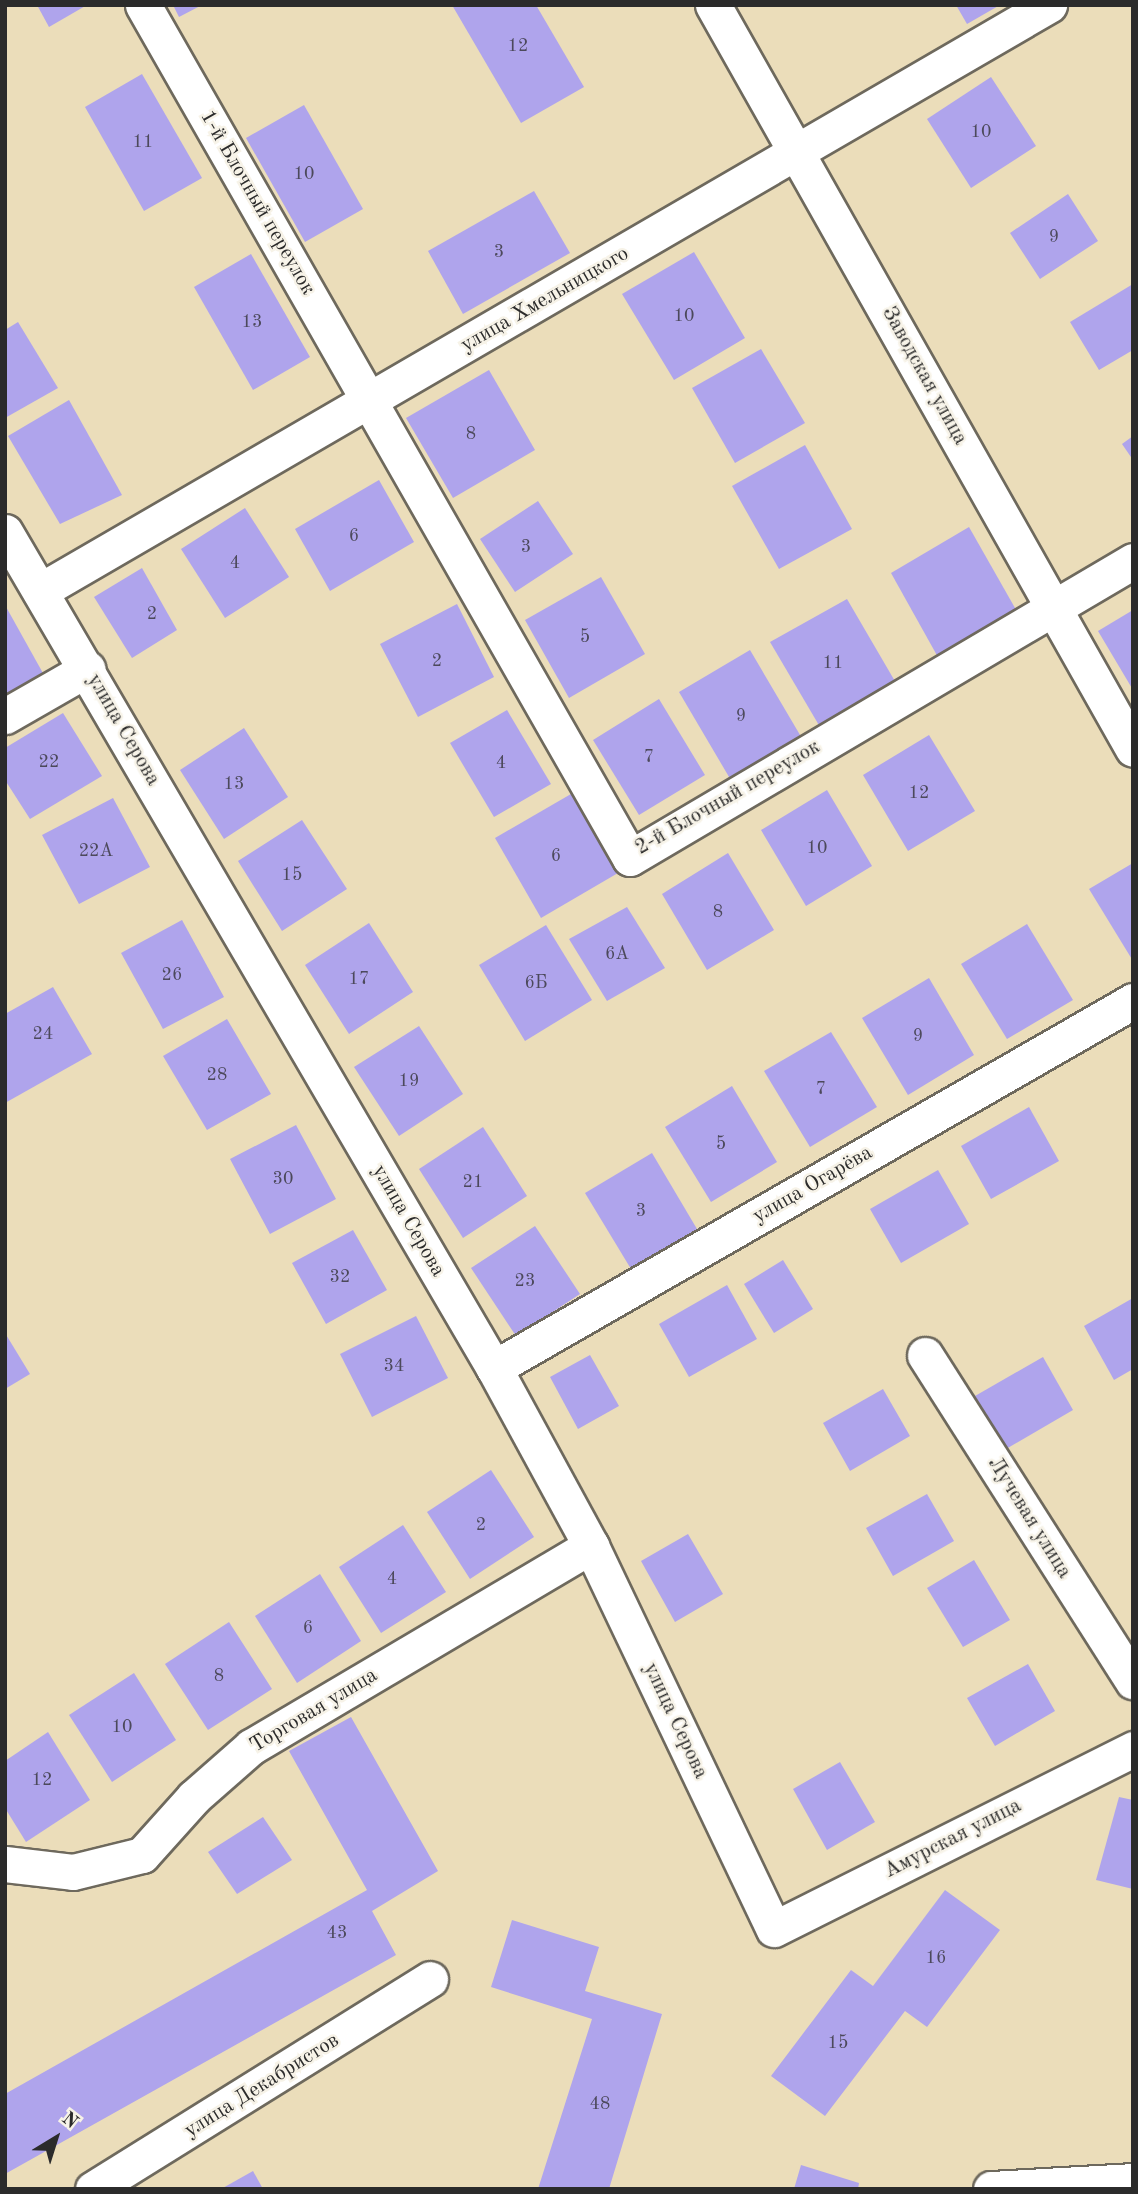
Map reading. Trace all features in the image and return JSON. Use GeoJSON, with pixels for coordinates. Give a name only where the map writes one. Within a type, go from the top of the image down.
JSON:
{"type":"FeatureCollection","features":[{"type":"Feature","properties":{"kind":"street","name":"1-й Блочный переулок"},"geometry":{"type":"LineString","coordinates":[[143,5],[371,400]]}},
{"type":"Feature","properties":{"kind":"street","name":"Заводская улица"},"geometry":{"type":"LineString","coordinates":[[713,5],[1133,749]]}},
{"type":"Feature","properties":{"kind":"street","name":"улица Хмельницкого"},"geometry":{"type":"LineString","coordinates":[[40,591],[799,154],[1049,5]]}},
{"type":"Feature","properties":{"kind":"street","name":"2-й Блочный переулок"},"geometry":{"type":"LineString","coordinates":[[371,400],[630,858],[1052,606],[1133,561]]}},
{"type":"Feature","properties":{"kind":"street","name":"улица Серова"},"geometry":{"type":"LineString","coordinates":[[5,533],[494,1368],[592,1546],[774,1928]]}},
{"type":"Feature","properties":{"kind":"street"},"geometry":{"type":"LineString","coordinates":[[5,716],[87,669]]}},
{"type":"Feature","properties":{"kind":"street","name":"улица Огарёва"},"geometry":{"type":"LineString","coordinates":[[494,1368],[1133,1001]]}},
{"type":"Feature","properties":{"kind":"street","name":"Лучевая улица"},"geometry":{"type":"LineString","coordinates":[[925,1354],[1133,1681]]}},
{"type":"Feature","properties":{"kind":"street","name":"Торговая улица"},"geometry":{"type":"LineString","coordinates":[[5,1864],[73,1872],[142,1854],[194,1797],[251,1747],[592,1546]]}},
{"type":"Feature","properties":{"kind":"street","name":"Амурская улица"},"geometry":{"type":"LineString","coordinates":[[774,1928],[1133,1749]]}},
{"type":"Feature","properties":{"kind":"street","name":"улица Декабристов"},"geometry":{"type":"LineString","coordinates":[[93,2189],[430,1979]]}},
{"type":"Feature","properties":{"kind":"street"},"geometry":{"type":"LineString","coordinates":[[991,2189],[1133,2181]]}},
{"type":"Feature","properties":{"kind":"building"},"geometry":{"type":"Polygon","coordinates":[[[37,5],[87,5],[49,27],[37,5]]]}},
{"type":"Feature","properties":{"kind":"building"},"geometry":{"type":"Polygon","coordinates":[[[173,5],[202,5],[179,17],[173,5]]]}},
{"type":"Feature","properties":{"kind":"building"},"geometry":{"type":"Polygon","coordinates":[[[452,5],[536,5],[584,87],[521,123],[452,5]]]}},
{"type":"Feature","properties":{"kind":"building"},"geometry":{"type":"Polygon","coordinates":[[[956,5],[1000,5],[967,24],[956,5]]]}},
{"type":"Feature","properties":{"kind":"building"},"geometry":{"type":"Polygon","coordinates":[[[142,74],[202,178],[144,211],[85,107],[142,74]]]}},
{"type":"Feature","properties":{"kind":"building"},"geometry":{"type":"Polygon","coordinates":[[[991,77],[1036,146],[971,188],[927,119],[991,77]]]}},
{"type":"Feature","properties":{"kind":"building"},"geometry":{"type":"Polygon","coordinates":[[[304,105],[363,209],[305,242],[246,138],[304,105]]]}},
{"type":"Feature","properties":{"kind":"building"},"geometry":{"type":"Polygon","coordinates":[[[534,191],[570,253],[463,314],[428,251],[534,191]]]}},
{"type":"Feature","properties":{"kind":"building"},"geometry":{"type":"Polygon","coordinates":[[[1068,194],[1098,241],[1040,279],[1010,233],[1068,194]]]}},
{"type":"Feature","properties":{"kind":"building"},"geometry":{"type":"Polygon","coordinates":[[[694,252],[745,338],[674,380],[622,294],[694,252]]]}},
{"type":"Feature","properties":{"kind":"building"},"geometry":{"type":"Polygon","coordinates":[[[251,254],[310,357],[253,390],[194,287],[251,254]]]}},
{"type":"Feature","properties":{"kind":"building"},"geometry":{"type":"Polygon","coordinates":[[[1133,284],[1133,350],[1099,370],[1070,322],[1133,284]]]}},
{"type":"Feature","properties":{"kind":"building"},"geometry":{"type":"Polygon","coordinates":[[[18,322],[58,388],[5,418],[5,330],[18,322]]]}},
{"type":"Feature","properties":{"kind":"building"},"geometry":{"type":"Polygon","coordinates":[[[761,349],[805,423],[735,463],[692,388],[761,349]]]}},
{"type":"Feature","properties":{"kind":"building"},"geometry":{"type":"Polygon","coordinates":[[[489,370],[535,450],[453,498],[406,418],[489,370]]]}},
{"type":"Feature","properties":{"kind":"building"},"geometry":{"type":"Polygon","coordinates":[[[69,400],[122,495],[60,524],[8,436],[69,400]]]}},
{"type":"Feature","properties":{"kind":"building"},"geometry":{"type":"Polygon","coordinates":[[[1133,436],[1133,460],[1122,444],[1133,436]]]}},
{"type":"Feature","properties":{"kind":"building"},"geometry":{"type":"Polygon","coordinates":[[[805,445],[852,529],[779,569],[732,486],[805,445]]]}},
{"type":"Feature","properties":{"kind":"building"},"geometry":{"type":"Polygon","coordinates":[[[379,480],[414,542],[330,591],[295,529],[379,480]]]}},
{"type":"Feature","properties":{"kind":"building"},"geometry":{"type":"Polygon","coordinates":[[[538,501],[573,554],[515,592],[480,539],[538,501]]]}},
{"type":"Feature","properties":{"kind":"building"},"geometry":{"type":"Polygon","coordinates":[[[245,508],[289,577],[225,618],[181,549],[245,508]]]}},
{"type":"Feature","properties":{"kind":"building"},"geometry":{"type":"Polygon","coordinates":[[[969,527],[1019,615],[939,659],[891,573],[969,527]]]}},
{"type":"Feature","properties":{"kind":"building"},"geometry":{"type":"Polygon","coordinates":[[[142,568],[177,630],[132,658],[94,597],[142,568]]]}},
{"type":"Feature","properties":{"kind":"building"},"geometry":{"type":"Polygon","coordinates":[[[601,577],[645,654],[569,698],[525,620],[601,577]]]}},
{"type":"Feature","properties":{"kind":"building"},"geometry":{"type":"Polygon","coordinates":[[[847,599],[896,683],[820,727],[770,642],[847,599]]]}},
{"type":"Feature","properties":{"kind":"building"},"geometry":{"type":"Polygon","coordinates":[[[457,604],[494,677],[418,717],[380,644],[457,604]]]}},
{"type":"Feature","properties":{"kind":"building"},"geometry":{"type":"Polygon","coordinates":[[[5,605],[44,675],[5,697],[5,605]]]}},
{"type":"Feature","properties":{"kind":"building"},"geometry":{"type":"Polygon","coordinates":[[[1133,610],[1133,690],[1098,631],[1133,610]]]}},
{"type":"Feature","properties":{"kind":"building"},"geometry":{"type":"Polygon","coordinates":[[[750,650],[803,740],[732,782],[679,692],[750,650]]]}},
{"type":"Feature","properties":{"kind":"building"},"geometry":{"type":"Polygon","coordinates":[[[659,699],[705,775],[639,815],[593,740],[659,699]]]}},
{"type":"Feature","properties":{"kind":"building"},"geometry":{"type":"Polygon","coordinates":[[[507,710],[551,784],[494,817],[450,743],[507,710]]]}},
{"type":"Feature","properties":{"kind":"building"},"geometry":{"type":"Polygon","coordinates":[[[63,713],[102,776],[30,819],[5,780],[5,748],[63,713]]]}},
{"type":"Feature","properties":{"kind":"building"},"geometry":{"type":"Polygon","coordinates":[[[244,728],[288,797],[224,839],[180,770],[244,728]]]}},
{"type":"Feature","properties":{"kind":"building"},"geometry":{"type":"Polygon","coordinates":[[[929,735],[975,811],[908,851],[863,775],[929,735]]]}},
{"type":"Feature","properties":{"kind":"building"},"geometry":{"type":"Polygon","coordinates":[[[827,790],[872,866],[806,906],[761,830],[827,790]]]}},
{"type":"Feature","properties":{"kind":"building"},"geometry":{"type":"Polygon","coordinates":[[[571,794],[618,873],[541,918],[495,838],[571,794]]]}},
{"type":"Feature","properties":{"kind":"building"},"geometry":{"type":"Polygon","coordinates":[[[113,798],[150,867],[79,904],[42,835],[113,798]]]}},
{"type":"Feature","properties":{"kind":"building"},"geometry":{"type":"Polygon","coordinates":[[[302,820],[347,889],[282,931],[238,861],[302,820]]]}},
{"type":"Feature","properties":{"kind":"building"},"geometry":{"type":"Polygon","coordinates":[[[728,853],[774,930],[707,970],[662,894],[728,853]]]}},
{"type":"Feature","properties":{"kind":"building"},"geometry":{"type":"Polygon","coordinates":[[[1133,863],[1133,961],[1089,889],[1133,863]]]}},
{"type":"Feature","properties":{"kind":"building"},"geometry":{"type":"Polygon","coordinates":[[[627,907],[665,968],[607,1001],[569,939],[627,907]]]}},
{"type":"Feature","properties":{"kind":"building"},"geometry":{"type":"Polygon","coordinates":[[[182,920],[224,997],[163,1029],[121,953],[182,920]]]}},
{"type":"Feature","properties":{"kind":"building"},"geometry":{"type":"Polygon","coordinates":[[[369,923],[413,992],[349,1034],[305,965],[369,923]]]}},
{"type":"Feature","properties":{"kind":"building"},"geometry":{"type":"Polygon","coordinates":[[[1027,924],[1073,1000],[1007,1039],[961,964],[1027,924]]]}},
{"type":"Feature","properties":{"kind":"building"},"geometry":{"type":"Polygon","coordinates":[[[546,925],[592,1000],[525,1041],[479,965],[546,925]]]}},
{"type":"Feature","properties":{"kind":"building"},"geometry":{"type":"Polygon","coordinates":[[[929,978],[974,1055],[908,1095],[862,1018],[929,978]]]}},
{"type":"Feature","properties":{"kind":"building"},"geometry":{"type":"Polygon","coordinates":[[[53,987],[92,1054],[5,1103],[5,1014],[53,987]]]}},
{"type":"Feature","properties":{"kind":"building"},"geometry":{"type":"Polygon","coordinates":[[[227,1019],[271,1094],[207,1130],[163,1056],[227,1019]]]}},
{"type":"Feature","properties":{"kind":"building"},"geometry":{"type":"Polygon","coordinates":[[[419,1026],[463,1094],[399,1136],[354,1067],[419,1026]]]}},
{"type":"Feature","properties":{"kind":"building"},"geometry":{"type":"Polygon","coordinates":[[[831,1032],[877,1107],[810,1147],[764,1071],[831,1032]]]}},
{"type":"Feature","properties":{"kind":"building"},"geometry":{"type":"Polygon","coordinates":[[[732,1086],[777,1162],[711,1202],[665,1127],[732,1086]]]}},
{"type":"Feature","properties":{"kind":"building"},"geometry":{"type":"Polygon","coordinates":[[[1029,1107],[1059,1161],[991,1199],[961,1146],[1029,1107]]]}},
{"type":"Feature","properties":{"kind":"building"},"geometry":{"type":"Polygon","coordinates":[[[296,1125],[336,1199],[270,1234],[230,1159],[296,1125]]]}},
{"type":"Feature","properties":{"kind":"building"},"geometry":{"type":"Polygon","coordinates":[[[483,1127],[527,1196],[463,1238],[419,1169],[483,1127]]]}},
{"type":"Feature","properties":{"kind":"building"},"geometry":{"type":"Polygon","coordinates":[[[652,1153],[697,1229],[631,1269],[585,1193],[652,1153]]]}},
{"type":"Feature","properties":{"kind":"building"},"geometry":{"type":"Polygon","coordinates":[[[938,1170],[969,1224],[901,1263],[870,1209],[938,1170]]]}},
{"type":"Feature","properties":{"kind":"building"},"geometry":{"type":"Polygon","coordinates":[[[535,1226],[580,1294],[516,1336],[471,1268],[535,1226]]]}},
{"type":"Feature","properties":{"kind":"building"},"geometry":{"type":"Polygon","coordinates":[[[353,1230],[387,1290],[326,1324],[292,1263],[353,1230]]]}},
{"type":"Feature","properties":{"kind":"building"},"geometry":{"type":"Polygon","coordinates":[[[783,1260],[813,1309],[774,1333],[744,1284],[783,1260]]]}},
{"type":"Feature","properties":{"kind":"building"},"geometry":{"type":"Polygon","coordinates":[[[727,1285],[757,1339],[689,1377],[659,1324],[727,1285]]]}},
{"type":"Feature","properties":{"kind":"building"},"geometry":{"type":"Polygon","coordinates":[[[1133,1298],[1133,1369],[1114,1380],[1084,1326],[1133,1298]]]}},
{"type":"Feature","properties":{"kind":"building"},"geometry":{"type":"Polygon","coordinates":[[[416,1316],[448,1378],[372,1417],[340,1354],[416,1316]]]}},
{"type":"Feature","properties":{"kind":"building"},"geometry":{"type":"Polygon","coordinates":[[[5,1333],[30,1374],[5,1389],[5,1333]]]}},
{"type":"Feature","properties":{"kind":"building"},"geometry":{"type":"Polygon","coordinates":[[[590,1355],[619,1406],[578,1429],[550,1377],[590,1355]]]}},
{"type":"Feature","properties":{"kind":"building"},"geometry":{"type":"Polygon","coordinates":[[[1043,1357],[1073,1410],[1006,1449],[975,1396],[1043,1357]]]}},
{"type":"Feature","properties":{"kind":"building"},"geometry":{"type":"Polygon","coordinates":[[[883,1389],[910,1436],[850,1471],[823,1423],[883,1389]]]}},
{"type":"Feature","properties":{"kind":"building"},"geometry":{"type":"Polygon","coordinates":[[[491,1470],[534,1537],[470,1579],[427,1512],[491,1470]]]}},
{"type":"Feature","properties":{"kind":"building"},"geometry":{"type":"Polygon","coordinates":[[[927,1494],[954,1541],[893,1576],[866,1528],[927,1494]]]}},
{"type":"Feature","properties":{"kind":"building"},"geometry":{"type":"Polygon","coordinates":[[[403,1525],[446,1592],[381,1633],[339,1567],[403,1525]]]}},
{"type":"Feature","properties":{"kind":"building"},"geometry":{"type":"Polygon","coordinates":[[[688,1534],[723,1594],[675,1622],[641,1561],[688,1534]]]}},
{"type":"Feature","properties":{"kind":"building"},"geometry":{"type":"Polygon","coordinates":[[[974,1560],[1010,1620],[963,1647],[927,1588],[974,1560]]]}},
{"type":"Feature","properties":{"kind":"building"},"geometry":{"type":"Polygon","coordinates":[[[320,1574],[361,1641],[297,1683],[255,1616],[320,1574]]]}},
{"type":"Feature","properties":{"kind":"building"},"geometry":{"type":"Polygon","coordinates":[[[229,1622],[272,1689],[208,1730],[165,1664],[229,1622]]]}},
{"type":"Feature","properties":{"kind":"building"},"geometry":{"type":"Polygon","coordinates":[[[1028,1664],[1055,1711],[995,1746],[967,1698],[1028,1664]]]}},
{"type":"Feature","properties":{"kind":"building"},"geometry":{"type":"Polygon","coordinates":[[[134,1673],[176,1740],[112,1782],[69,1715],[134,1673]]]}},
{"type":"Feature","properties":{"kind":"building"},"geometry":{"type":"Polygon","coordinates":[[[351,1717],[438,1871],[372,1911],[396,1955],[5,2174],[5,2094],[367,1890],[289,1751],[351,1717]]]}},
{"type":"Feature","properties":{"kind":"building"},"geometry":{"type":"Polygon","coordinates":[[[48,1732],[90,1800],[26,1842],[5,1808],[5,1761],[48,1732]]]}},
{"type":"Feature","properties":{"kind":"building"},"geometry":{"type":"Polygon","coordinates":[[[840,1762],[875,1822],[827,1850],[793,1789],[840,1762]]]}},
{"type":"Feature","properties":{"kind":"building"},"geometry":{"type":"Polygon","coordinates":[[[1119,1797],[1133,1800],[1133,1889],[1096,1880],[1119,1797]]]}},
{"type":"Feature","properties":{"kind":"building"},"geometry":{"type":"Polygon","coordinates":[[[263,1817],[292,1860],[237,1894],[208,1852],[263,1817]]]}},
{"type":"Feature","properties":{"kind":"building"},"geometry":{"type":"Polygon","coordinates":[[[945,1890],[1000,1930],[927,2027],[905,2011],[825,2116],[771,2076],[851,1970],[873,1986],[945,1890]]]}},
{"type":"Feature","properties":{"kind":"building"},"geometry":{"type":"Polygon","coordinates":[[[512,1920],[599,1947],[585,1991],[662,2014],[609,2189],[538,2189],[592,2019],[491,1987],[512,1920]]]}},
{"type":"Feature","properties":{"kind":"building"},"geometry":{"type":"Polygon","coordinates":[[[801,2165],[859,2183],[858,2189],[794,2189],[801,2165]]]}},
{"type":"Feature","properties":{"kind":"building"},"geometry":{"type":"Polygon","coordinates":[[[253,2171],[263,2189],[221,2189],[253,2171]]]}}]}
